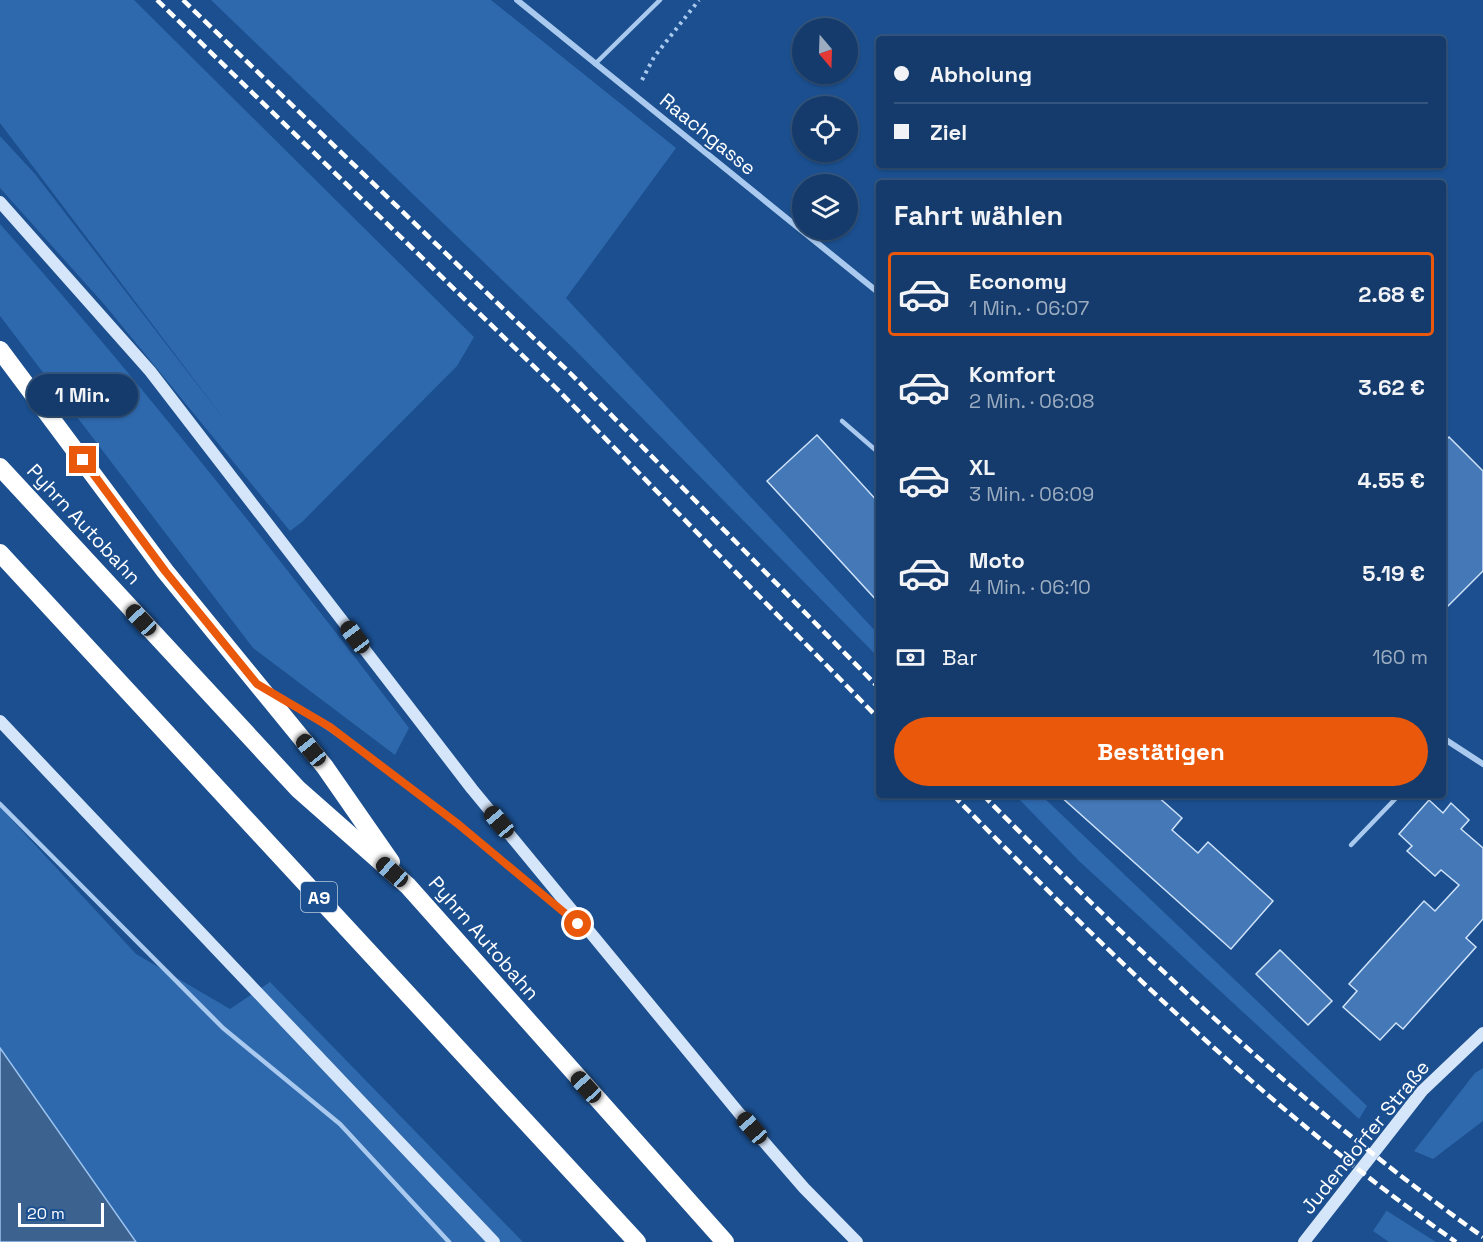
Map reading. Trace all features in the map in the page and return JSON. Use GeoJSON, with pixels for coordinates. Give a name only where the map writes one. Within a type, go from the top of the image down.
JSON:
{"type":"FeatureCollection","features":[{"type":"Feature","properties":{"kind":"highway"},"geometry":{"type":"LineString","coordinates":[[0,350],[165,571],[325,767],[408,886]]}},
{"type":"Feature","properties":{"kind":"highway","name":"Pyhrn Autobahn"},"geometry":{"type":"LineString","coordinates":[[0,467],[298,789],[408,886],[725,1242]]}},
{"type":"Feature","properties":{"kind":"highway","name":"A9"},"geometry":{"type":"LineString","coordinates":[[0,553],[637,1242]]}},
{"type":"Feature","properties":{"kind":"main road"},"geometry":{"type":"LineString","coordinates":[[0,202],[150,371],[471,789],[739,1113],[804,1188],[857,1242]]}},
{"type":"Feature","properties":{"kind":"main road"},"geometry":{"type":"LineString","coordinates":[[0,721],[494,1242]]}},
{"type":"Feature","properties":{"kind":"main road","name":"Judendorfer Straße"},"geometry":{"type":"LineString","coordinates":[[1304,1242],[1422,1091],[1482,1033]]}},
{"type":"Feature","properties":{"kind":"street","name":"Raachgasse"},"geometry":{"type":"LineString","coordinates":[[517,0],[876,291]]}},
{"type":"Feature","properties":{"kind":"street"},"geometry":{"type":"LineString","coordinates":[[1446,742],[1483,764]]}},
{"type":"Feature","properties":{"kind":"lane"},"geometry":{"type":"LineString","coordinates":[[595,64],[660,0]]}},
{"type":"Feature","properties":{"kind":"lane"},"geometry":{"type":"LineString","coordinates":[[842,422],[876,450]]}},
{"type":"Feature","properties":{"kind":"lane"},"geometry":{"type":"LineString","coordinates":[[257,684],[330,727],[458,824],[595,939]]}},
{"type":"Feature","properties":{"kind":"lane"},"geometry":{"type":"LineString","coordinates":[[1351,845],[1397,798]]}},
{"type":"Feature","properties":{"kind":"lane"},"geometry":{"type":"LineString","coordinates":[[0,804],[130,931],[223,1028],[340,1124],[449,1242]]}},
{"type":"Feature","properties":{"kind":"path"},"geometry":{"type":"LineString","coordinates":[[634,95],[654,57],[699,0]]}},
{"type":"Feature","properties":{"kind":"shaded area"},"geometry":{"type":"Polygon","coordinates":[[[0,0],[134,0],[474,337],[457,366],[302,522],[290,531],[104,304],[0,188],[0,136],[35,174],[227,423],[0,123],[0,0]]]}},
{"type":"Feature","properties":{"kind":"shaded area"},"geometry":{"type":"Polygon","coordinates":[[[211,0],[491,0],[676,148],[566,298],[876,632],[876,655],[574,349],[211,0]]]}},
{"type":"Feature","properties":{"kind":"shaded area"},"geometry":{"type":"Polygon","coordinates":[[[0,224],[54,285],[209,472],[409,728],[395,755],[253,648],[0,316],[0,224]]]}},
{"type":"Feature","properties":{"kind":"shaded area"},"geometry":{"type":"Polygon","coordinates":[[[1018,798],[1044,798],[1367,1106],[1359,1119],[1079,861],[1018,798]]]}},
{"type":"Feature","properties":{"kind":"shaded area"},"geometry":{"type":"Polygon","coordinates":[[[0,807],[136,954],[230,1009],[270,982],[523,1242],[136,1242],[0,1048],[0,807]]]}},
{"type":"Feature","properties":{"kind":"shaded area"},"geometry":{"type":"Polygon","coordinates":[[[0,1048],[136,1242],[0,1242],[0,1048]]]}},
{"type":"Feature","properties":{"kind":"shaded area"},"geometry":{"type":"Polygon","coordinates":[[[1483,1068],[1483,1121],[1433,1159],[1414,1151],[1475,1073],[1483,1068]]]}},
{"type":"Feature","properties":{"kind":"shaded area"},"geometry":{"type":"Polygon","coordinates":[[[1387,1210],[1436,1242],[1389,1242],[1373,1231],[1387,1210]]]}},
{"type":"Feature","properties":{"kind":"building"},"geometry":{"type":"Polygon","coordinates":[[[817,435],[876,500],[876,600],[767,481],[817,435]]]}},
{"type":"Feature","properties":{"kind":"building"},"geometry":{"type":"Polygon","coordinates":[[[1449,437],[1483,471],[1483,571],[1446,608],[1446,440],[1449,437]]]}},
{"type":"Feature","properties":{"kind":"building"},"geometry":{"type":"Polygon","coordinates":[[[1062,798],[1159,798],[1182,818],[1172,830],[1198,853],[1208,842],[1273,901],[1231,949],[1062,798]]]}},
{"type":"Feature","properties":{"kind":"building"},"geometry":{"type":"Polygon","coordinates":[[[1429,800],[1443,813],[1451,803],[1469,820],[1461,829],[1483,848],[1483,919],[1466,938],[1476,947],[1403,1029],[1396,1023],[1380,1040],[1343,1007],[1357,991],[1349,984],[1424,901],[1435,911],[1459,885],[1441,870],[1435,876],[1407,851],[1412,846],[1399,834],[1429,800]]]}},
{"type":"Feature","properties":{"kind":"building"},"geometry":{"type":"Polygon","coordinates":[[[1280,950],[1332,1001],[1308,1025],[1256,974],[1280,950]]]}},
{"type":"Feature","properties":{"kind":"railway"},"geometry":{"type":"LineString","coordinates":[[157,0],[556,388],[876,716]]}},
{"type":"Feature","properties":{"kind":"railway"},"geometry":{"type":"LineString","coordinates":[[183,0],[571,374],[876,685]]}},
{"type":"Feature","properties":{"kind":"railway"},"geometry":{"type":"LineString","coordinates":[[956,798],[1133,973],[1257,1086],[1388,1192],[1456,1242]]}},
{"type":"Feature","properties":{"kind":"railway"},"geometry":{"type":"LineString","coordinates":[[986,798],[1101,913],[1286,1082],[1350,1136],[1483,1237]]}},
{"type":"Feature","properties":{"kind":"route"},"geometry":{"type":"LineString","coordinates":[[83,460],[165,571],[257,684],[330,727],[458,824],[578,924]]}}]}
